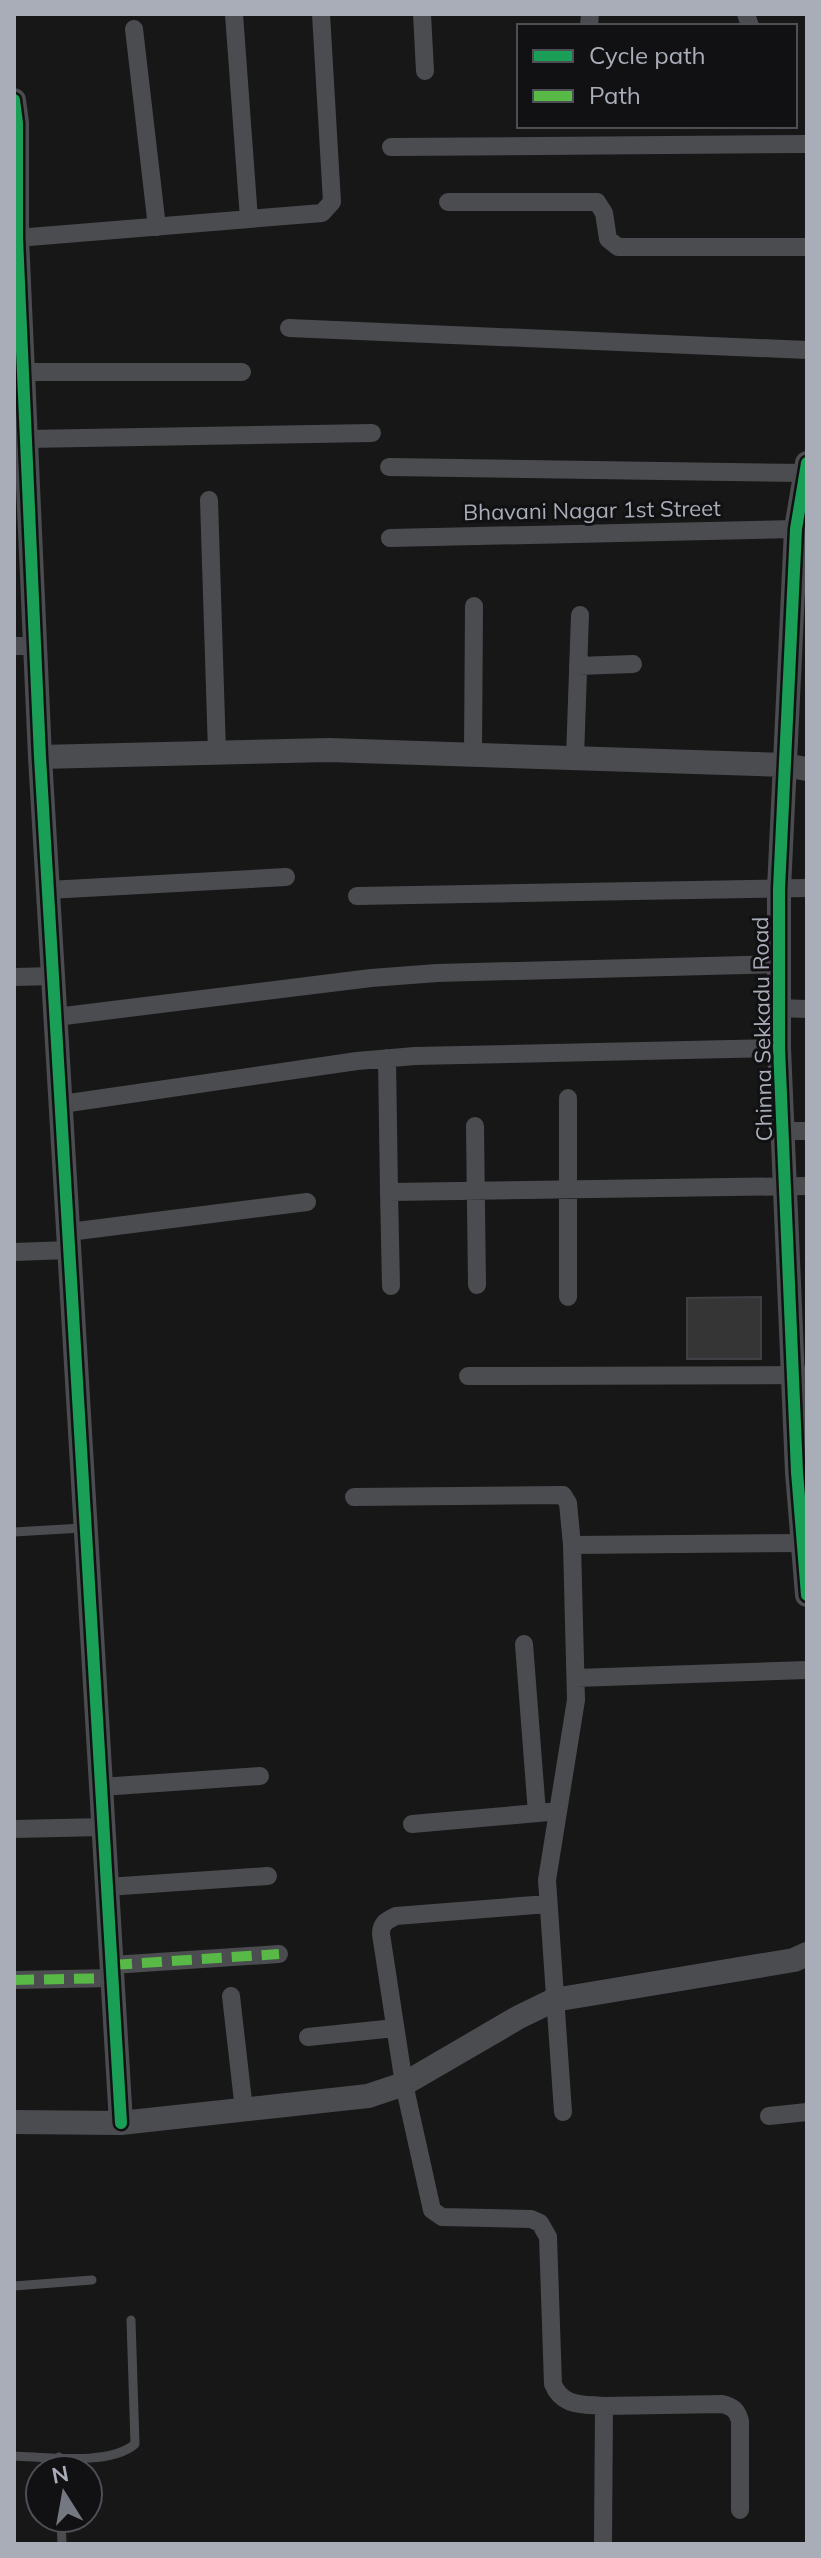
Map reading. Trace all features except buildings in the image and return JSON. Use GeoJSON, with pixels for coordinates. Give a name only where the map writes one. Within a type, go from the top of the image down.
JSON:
{"type":"FeatureCollection","features":[{"type":"Feature","properties":{"kind":"street"},"geometry":{"type":"LineString","coordinates":[[234,14],[249,219]]}},
{"type":"Feature","properties":{"kind":"street"},"geometry":{"type":"LineString","coordinates":[[17,238],[322,213],[332,202],[321,14]]}},
{"type":"Feature","properties":{"kind":"street"},"geometry":{"type":"LineString","coordinates":[[422,14],[425,71]]}},
{"type":"Feature","properties":{"kind":"street"},"geometry":{"type":"LineString","coordinates":[[134,29],[157,227]]}},
{"type":"Feature","properties":{"kind":"street"},"geometry":{"type":"LineString","coordinates":[[15,116],[20,380],[26,439],[21,486],[25,646],[40,757],[121,2123]]}},
{"type":"Feature","properties":{"kind":"street"},"geometry":{"type":"LineString","coordinates":[[391,147],[807,144]]}},
{"type":"Feature","properties":{"kind":"street"},"geometry":{"type":"LineString","coordinates":[[448,202],[597,202],[604,213],[608,239],[618,247],[807,247]]}},
{"type":"Feature","properties":{"kind":"street"},"geometry":{"type":"LineString","coordinates":[[289,328],[807,350]]}},
{"type":"Feature","properties":{"kind":"street"},"geometry":{"type":"LineString","coordinates":[[20,380],[242,372]]}},
{"type":"Feature","properties":{"kind":"street"},"geometry":{"type":"LineString","coordinates":[[26,439],[372,433]]}},
{"type":"Feature","properties":{"kind":"street"},"geometry":{"type":"LineString","coordinates":[[389,467],[806,468]]}},
{"type":"Feature","properties":{"kind":"street","name":"Chinna Sekkadu Road"},"geometry":{"type":"LineString","coordinates":[[806,468],[796,529],[800,591],[796,767],[779,889],[779,1048],[795,1131],[803,1543],[807,1595]]}},
{"type":"Feature","properties":{"kind":"street"},"geometry":{"type":"LineString","coordinates":[[209,500],[217,752]]}},
{"type":"Feature","properties":{"kind":"street","name":"Bhavani Nagar 1st Street"},"geometry":{"type":"LineString","coordinates":[[390,538],[796,529]]}},
{"type":"Feature","properties":{"kind":"street"},"geometry":{"type":"LineString","coordinates":[[473,754],[474,606]]}},
{"type":"Feature","properties":{"kind":"street"},"geometry":{"type":"LineString","coordinates":[[575,757],[580,615]]}},
{"type":"Feature","properties":{"kind":"street"},"geometry":{"type":"LineString","coordinates":[[578,666],[633,664]]}},
{"type":"Feature","properties":{"kind":"street"},"geometry":{"type":"LineString","coordinates":[[40,757],[329,750],[796,767]]}},
{"type":"Feature","properties":{"kind":"street"},"geometry":{"type":"LineString","coordinates":[[48,890],[286,877]]}},
{"type":"Feature","properties":{"kind":"street"},"geometry":{"type":"LineString","coordinates":[[357,896],[807,888]]}},
{"type":"Feature","properties":{"kind":"street"},"geometry":{"type":"LineString","coordinates":[[56,1017],[384,977],[779,964]]}},
{"type":"Feature","properties":{"kind":"street"},"geometry":{"type":"LineString","coordinates":[[14,977],[54,976]]}},
{"type":"Feature","properties":{"kind":"street"},"geometry":{"type":"LineString","coordinates":[[779,1008],[807,1009]]}},
{"type":"Feature","properties":{"kind":"street"},"geometry":{"type":"LineString","coordinates":[[62,1104],[387,1058],[779,1048]]}},
{"type":"Feature","properties":{"kind":"street"},"geometry":{"type":"LineString","coordinates":[[387,1058],[391,1286]]}},
{"type":"Feature","properties":{"kind":"street"},"geometry":{"type":"LineString","coordinates":[[568,1098],[568,1297]]}},
{"type":"Feature","properties":{"kind":"street"},"geometry":{"type":"LineString","coordinates":[[475,1126],[477,1285]]}},
{"type":"Feature","properties":{"kind":"street"},"geometry":{"type":"LineString","coordinates":[[389,1192],[796,1186]]}},
{"type":"Feature","properties":{"kind":"street"},"geometry":{"type":"LineString","coordinates":[[14,1252],[307,1202]]}},
{"type":"Feature","properties":{"kind":"street"},"geometry":{"type":"LineString","coordinates":[[468,1376],[800,1375]]}},
{"type":"Feature","properties":{"kind":"street"},"geometry":{"type":"LineString","coordinates":[[354,1497],[563,1495],[568,1503],[576,1678],[573,1724],[550,1854],[547,1904],[563,2112]]}},
{"type":"Feature","properties":{"kind":"street"},"geometry":{"type":"LineString","coordinates":[[572,1545],[803,1543]]}},
{"type":"Feature","properties":{"kind":"street"},"geometry":{"type":"LineString","coordinates":[[524,1644],[537,1813]]}},
{"type":"Feature","properties":{"kind":"street"},"geometry":{"type":"LineString","coordinates":[[576,1678],[807,1670]]}},
{"type":"Feature","properties":{"kind":"street"},"geometry":{"type":"LineString","coordinates":[[101,1787],[260,1776]]}},
{"type":"Feature","properties":{"kind":"street"},"geometry":{"type":"LineString","coordinates":[[412,1824],[557,1811]]}},
{"type":"Feature","properties":{"kind":"street"},"geometry":{"type":"LineString","coordinates":[[14,1829],[103,1827]]}},
{"type":"Feature","properties":{"kind":"street"},"geometry":{"type":"LineString","coordinates":[[107,1887],[268,1876]]}},
{"type":"Feature","properties":{"kind":"street"},"geometry":{"type":"LineString","coordinates":[[547,1904],[396,1916],[385,1921],[381,1934],[404,2084],[432,2210],[436,2215],[531,2219],[545,2229],[548,2237],[553,2384],[564,2400],[573,2404],[604,2406],[722,2404],[732,2407],[740,2421],[740,2510]]}},
{"type":"Feature","properties":{"kind":"street"},"geometry":{"type":"LineString","coordinates":[[14,1980],[279,1954]]}},
{"type":"Feature","properties":{"kind":"street"},"geometry":{"type":"LineString","coordinates":[[14,2122],[121,2123],[368,2096],[404,2084],[554,2000],[794,1960],[807,1954]]}},
{"type":"Feature","properties":{"kind":"street"},"geometry":{"type":"LineString","coordinates":[[231,1996],[244,2110]]}},
{"type":"Feature","properties":{"kind":"street"},"geometry":{"type":"LineString","coordinates":[[308,2037],[395,2028]]}},
{"type":"Feature","properties":{"kind":"street"},"geometry":{"type":"LineString","coordinates":[[769,2116],[807,2112]]}},
{"type":"Feature","properties":{"kind":"street"},"geometry":{"type":"LineString","coordinates":[[603,2544],[604,2406]]}},
{"type":"Feature","properties":{"kind":"lane"},"geometry":{"type":"LineString","coordinates":[[14,1532],[86,1528]]}},
{"type":"Feature","properties":{"kind":"lane"},"geometry":{"type":"LineString","coordinates":[[14,2286],[92,2280]]}},
{"type":"Feature","properties":{"kind":"lane"},"geometry":{"type":"LineString","coordinates":[[104,2455],[118,2455],[135,2444],[131,2320]]}},
{"type":"Feature","properties":{"kind":"marked path"},"geometry":{"type":"LineString","coordinates":[[112,1965],[279,1954]]}},
{"type":"Feature","properties":{"kind":"marked path"},"geometry":{"type":"LineString","coordinates":[[14,1980],[113,1978]]}},
{"type":"Feature","properties":{"kind":"cycle path"},"geometry":{"type":"LineString","coordinates":[[14,100],[17,123],[17,238],[40,757],[121,2123]]}},
{"type":"Feature","properties":{"kind":"cycle path"},"geometry":{"type":"LineString","coordinates":[[807,463],[796,529],[779,889],[779,1048],[797,1472],[807,1595]]}}]}
